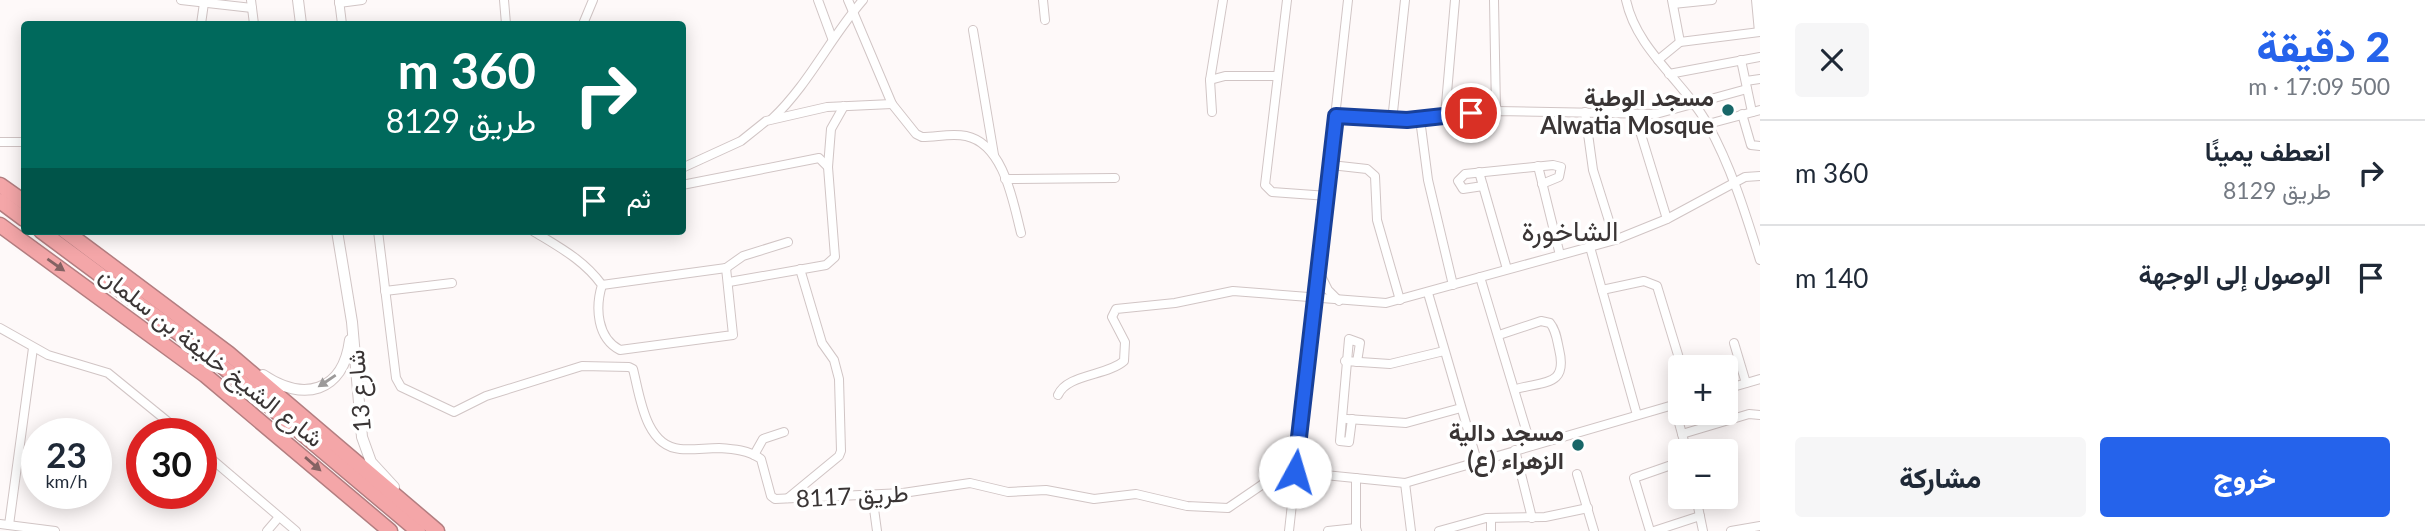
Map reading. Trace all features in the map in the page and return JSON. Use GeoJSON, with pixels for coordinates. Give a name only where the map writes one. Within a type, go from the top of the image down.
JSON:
{"type":"FeatureCollection","features":[{"type":"Feature","properties":{"kind":"highway"},"geometry":{"type":"LineString","coordinates":[[0,185],[21,200]]}},
{"type":"Feature","properties":{"kind":"highway"},"geometry":{"type":"LineString","coordinates":[[0,201],[21,217]]}},
{"type":"Feature","properties":{"kind":"highway","name":"شارع الشيخ خليفة بن سلمان"},"geometry":{"type":"LineString","coordinates":[[0,225],[205,375],[390,531]]}},
{"type":"Feature","properties":{"kind":"highway","name":"شارع الشيخ خليفة بن سلمان"},"geometry":{"type":"LineString","coordinates":[[46,235],[216,361],[427,528]]}},
{"type":"Feature","properties":{"kind":"highway"},"geometry":{"type":"LineString","coordinates":[[70,235],[228,353],[427,528]]}},
{"type":"Feature","properties":{"kind":"street"},"geometry":{"type":"LineString","coordinates":[[181,0],[251,4]]}},
{"type":"Feature","properties":{"kind":"street"},"geometry":{"type":"LineString","coordinates":[[298,0],[301,21]]}},
{"type":"Feature","properties":{"kind":"street"},"geometry":{"type":"LineString","coordinates":[[342,21],[339,2],[362,0]]}},
{"type":"Feature","properties":{"kind":"street"},"geometry":{"type":"LineString","coordinates":[[503,0],[506,21]]}},
{"type":"Feature","properties":{"kind":"street"},"geometry":{"type":"LineString","coordinates":[[584,21],[593,0]]}},
{"type":"Feature","properties":{"kind":"street"},"geometry":{"type":"LineString","coordinates":[[818,0],[832,38]]}},
{"type":"Feature","properties":{"kind":"street"},"geometry":{"type":"LineString","coordinates":[[848,0],[855,11],[892,104],[922,137],[957,134],[970,136],[979,140],[995,158]]}},
{"type":"Feature","properties":{"kind":"street"},"geometry":{"type":"LineString","coordinates":[[686,166],[728,149],[771,120],[810,77],[832,38],[863,0]]}},
{"type":"Feature","properties":{"kind":"street"},"geometry":{"type":"LineString","coordinates":[[1043,0],[1045,20]]}},
{"type":"Feature","properties":{"kind":"street"},"geometry":{"type":"LineString","coordinates":[[1212,112],[1210,80],[1223,0]]}},
{"type":"Feature","properties":{"kind":"street"},"geometry":{"type":"LineString","coordinates":[[1287,0],[1266,188],[1272,192],[1328,196]]}},
{"type":"Feature","properties":{"kind":"street"},"geometry":{"type":"LineString","coordinates":[[1289,531],[1348,0]]}},
{"type":"Feature","properties":{"kind":"street"},"geometry":{"type":"LineString","coordinates":[[1392,121],[1405,0]]}},
{"type":"Feature","properties":{"kind":"street"},"geometry":{"type":"LineString","coordinates":[[1445,116],[1455,0]]}},
{"type":"Feature","properties":{"kind":"street"},"geometry":{"type":"LineString","coordinates":[[1494,0],[1496,111]]}},
{"type":"Feature","properties":{"kind":"street"},"geometry":{"type":"LineString","coordinates":[[1626,0],[1637,30],[1708,124],[1756,234],[1760,260]]}},
{"type":"Feature","properties":{"kind":"street"},"geometry":{"type":"LineString","coordinates":[[1680,42],[1673,2],[1710,0]]}},
{"type":"Feature","properties":{"kind":"street"},"geometry":{"type":"LineString","coordinates":[[1658,60],[1680,42],[1759,32],[1756,0]]}},
{"type":"Feature","properties":{"kind":"street"},"geometry":{"type":"LineString","coordinates":[[201,21],[204,3]]}},
{"type":"Feature","properties":{"kind":"street"},"geometry":{"type":"LineString","coordinates":[[974,30],[995,158],[1005,179],[1021,233]]}},
{"type":"Feature","properties":{"kind":"street"},"geometry":{"type":"LineString","coordinates":[[1669,74],[1760,57]]}},
{"type":"Feature","properties":{"kind":"street"},"geometry":{"type":"LineString","coordinates":[[1708,124],[1756,111],[1746,85],[1741,60]]}},
{"type":"Feature","properties":{"kind":"street"},"geometry":{"type":"LineString","coordinates":[[1210,80],[1225,76],[1277,76]]}},
{"type":"Feature","properties":{"kind":"street"},"geometry":{"type":"LineString","coordinates":[[1336,116],[1392,121],[1496,111],[1635,115],[1669,111],[1760,79]]}},
{"type":"Feature","properties":{"kind":"street"},"geometry":{"type":"LineString","coordinates":[[771,120],[827,107],[892,104]]}},
{"type":"Feature","properties":{"kind":"street"},"geometry":{"type":"LineString","coordinates":[[729,282],[826,265],[837,252],[828,167],[831,129],[845,106]]}},
{"type":"Feature","properties":{"kind":"street"},"geometry":{"type":"LineString","coordinates":[[1585,112],[1594,175],[1615,240]]}},
{"type":"Feature","properties":{"kind":"street"},"geometry":{"type":"LineString","coordinates":[[1742,114],[1748,142],[1760,146]]}},
{"type":"Feature","properties":{"kind":"street"},"geometry":{"type":"LineString","coordinates":[[1635,115],[1667,219]]}},
{"type":"Feature","properties":{"kind":"street"},"geometry":{"type":"LineString","coordinates":[[1420,119],[1428,180],[1454,285]]}},
{"type":"Feature","properties":{"kind":"street"},"geometry":{"type":"LineString","coordinates":[[0,142],[21,142]]}},
{"type":"Feature","properties":{"kind":"street"},"geometry":{"type":"LineString","coordinates":[[686,184],[819,159],[828,167]]}},
{"type":"Feature","properties":{"kind":"street"},"geometry":{"type":"LineString","coordinates":[[1483,186],[1466,189],[1458,184],[1461,175],[1479,172],[1556,164],[1562,170],[1557,179],[1542,184]]}},
{"type":"Feature","properties":{"kind":"street"},"geometry":{"type":"LineString","coordinates":[[1331,165],[1367,169],[1376,176],[1377,220],[1400,300]]}},
{"type":"Feature","properties":{"kind":"street"},"geometry":{"type":"LineString","coordinates":[[1538,166],[1560,255]]}},
{"type":"Feature","properties":{"kind":"street"},"geometry":{"type":"LineString","coordinates":[[1479,172],[1507,269]]}},
{"type":"Feature","properties":{"kind":"street"},"geometry":{"type":"LineString","coordinates":[[1058,396],[1065,386],[1115,369],[1124,361],[1125,342],[1112,317],[1116,309],[1175,303],[1233,291],[1339,301],[1385,303],[1400,300],[1615,240],[1667,219],[1734,186],[1745,177],[1760,176]]}},
{"type":"Feature","properties":{"kind":"street"},"geometry":{"type":"LineString","coordinates":[[1005,179],[1115,178]]}},
{"type":"Feature","properties":{"kind":"street","name":"شارع 13"},"geometry":{"type":"LineString","coordinates":[[338,235],[352,322],[365,449],[371,462],[427,528]]}},
{"type":"Feature","properties":{"kind":"street"},"geometry":{"type":"LineString","coordinates":[[378,235],[396,378],[401,387],[454,412],[486,396],[582,366],[625,367],[633,369],[643,413],[666,445],[679,449],[735,449],[754,455],[763,439],[784,432]]}},
{"type":"Feature","properties":{"kind":"street"},"geometry":{"type":"LineString","coordinates":[[539,235],[580,260],[602,285]]}},
{"type":"Feature","properties":{"kind":"street"},"geometry":{"type":"LineString","coordinates":[[602,285],[726,268],[743,256],[788,242]]}},
{"type":"Feature","properties":{"kind":"street"},"geometry":{"type":"LineString","coordinates":[[1590,247],[1637,415]]}},
{"type":"Feature","properties":{"kind":"street"},"geometry":{"type":"LineString","coordinates":[[602,285],[597,300],[598,319],[611,345],[620,350],[733,335],[726,268]]}},
{"type":"Feature","properties":{"kind":"street"},"geometry":{"type":"LineString","coordinates":[[788,498],[839,456],[841,451],[839,379],[834,360],[822,343],[800,269]]}},
{"type":"Feature","properties":{"kind":"street"},"geometry":{"type":"LineString","coordinates":[[1318,269],[1328,290],[1339,301]]}},
{"type":"Feature","properties":{"kind":"street"},"geometry":{"type":"LineString","coordinates":[[1480,277],[1516,389],[1531,446]]}},
{"type":"Feature","properties":{"kind":"street"},"geometry":{"type":"LineString","coordinates":[[1602,290],[1644,281],[1657,286],[1678,355]]}},
{"type":"Feature","properties":{"kind":"street"},"geometry":{"type":"LineString","coordinates":[[385,291],[452,283]]}},
{"type":"Feature","properties":{"kind":"street"},"geometry":{"type":"LineString","coordinates":[[1428,293],[1477,461]]}},
{"type":"Feature","properties":{"kind":"street"},"geometry":{"type":"LineString","coordinates":[[1499,335],[1541,321],[1550,323],[1555,330],[1563,365],[1561,373],[1555,378],[1516,389]]}},
{"type":"Feature","properties":{"kind":"street","name":"شارع 13"},"geometry":{"type":"LineString","coordinates":[[228,353],[274,383],[290,390],[307,392],[325,385],[337,374],[348,354],[352,322]]}},
{"type":"Feature","properties":{"kind":"street"},"geometry":{"type":"LineString","coordinates":[[0,328],[33,348],[62,361],[108,373],[163,418]]}},
{"type":"Feature","properties":{"kind":"street"},"geometry":{"type":"LineString","coordinates":[[1352,419],[1349,440],[1345,443],[1338,439],[1347,341],[1350,339],[1360,343],[1357,362]]}},
{"type":"Feature","properties":{"kind":"street"},"geometry":{"type":"LineString","coordinates":[[1734,343],[1746,383]]}},
{"type":"Feature","properties":{"kind":"street"},"geometry":{"type":"LineString","coordinates":[[33,348],[4,524],[32,530],[55,531]]}},
{"type":"Feature","properties":{"kind":"street"},"geometry":{"type":"LineString","coordinates":[[620,350],[625,367]]}},
{"type":"Feature","properties":{"kind":"street"},"geometry":{"type":"LineString","coordinates":[[1345,361],[1399,363],[1444,351]]}},
{"type":"Feature","properties":{"kind":"street"},"geometry":{"type":"LineString","coordinates":[[1738,385],[1760,379]]}},
{"type":"Feature","properties":{"kind":"street","name":"طريق 8117"},"geometry":{"type":"LineString","coordinates":[[754,455],[761,459],[771,496],[788,498],[924,491],[970,483],[1009,492],[1046,490],[1094,499],[1136,494],[1187,506],[1228,508],[1269,480],[1295,472],[1405,483],[1668,406]]}},
{"type":"Feature","properties":{"kind":"street"},"geometry":{"type":"LineString","coordinates":[[1341,418],[1406,423],[1461,408]]}},
{"type":"Feature","properties":{"kind":"street"},"geometry":{"type":"LineString","coordinates":[[1682,434],[1749,414],[1760,415]]}},
{"type":"Feature","properties":{"kind":"street"},"geometry":{"type":"LineString","coordinates":[[1680,425],[1683,439]]}},
{"type":"Feature","properties":{"kind":"street"},"geometry":{"type":"LineString","coordinates":[[1515,450],[1532,518]]}},
{"type":"Feature","properties":{"kind":"street"},"geometry":{"type":"LineString","coordinates":[[217,464],[296,531]]}},
{"type":"Feature","properties":{"kind":"street"},"geometry":{"type":"LineString","coordinates":[[1668,466],[1634,478],[1652,531],[1700,516]]}},
{"type":"Feature","properties":{"kind":"street"},"geometry":{"type":"LineString","coordinates":[[1577,474],[1594,531]]}},
{"type":"Feature","properties":{"kind":"street"},"geometry":{"type":"LineString","coordinates":[[1328,531],[1357,529],[1356,478]]}},
{"type":"Feature","properties":{"kind":"street"},"geometry":{"type":"LineString","coordinates":[[1405,483],[1411,531]]}},
{"type":"Feature","properties":{"kind":"street"},"geometry":{"type":"LineString","coordinates":[[872,494],[877,531]]}},
{"type":"Feature","properties":{"kind":"street"},"geometry":{"type":"LineString","coordinates":[[1439,531],[1491,518],[1532,518],[1588,508]]}},
{"type":"Feature","properties":{"kind":"street"},"geometry":{"type":"LineString","coordinates":[[1699,509],[1703,531]]}},
{"type":"Feature","properties":{"kind":"street"},"geometry":{"type":"LineString","coordinates":[[267,531],[279,517]]}},
{"type":"Feature","properties":{"kind":"street"},"geometry":{"type":"LineString","coordinates":[[1491,518],[1492,531]]}},
{"type":"Feature","properties":{"kind":"street"},"geometry":{"type":"LineString","coordinates":[[1731,531],[1760,526]]}},
{"type":"Feature","properties":{"kind":"place","name":"مسجد الوطية Alwatia Mosque"},"geometry":{"type":"Point","coordinates":[1728,110]}},
{"type":"Feature","properties":{"kind":"place","name":"مسجد دالية الزهراء (ع)"},"geometry":{"type":"Point","coordinates":[1578,445]}},
{"type":"Feature","properties":{"kind":"district","name":"الشاخورة"},"geometry":{"type":"Point","coordinates":[1570,230]}},
{"type":"Feature","properties":{"kind":"route"},"geometry":{"type":"LineString","coordinates":[[1295,472],[1336,116],[1407,120],[1471,113]]}}]}
